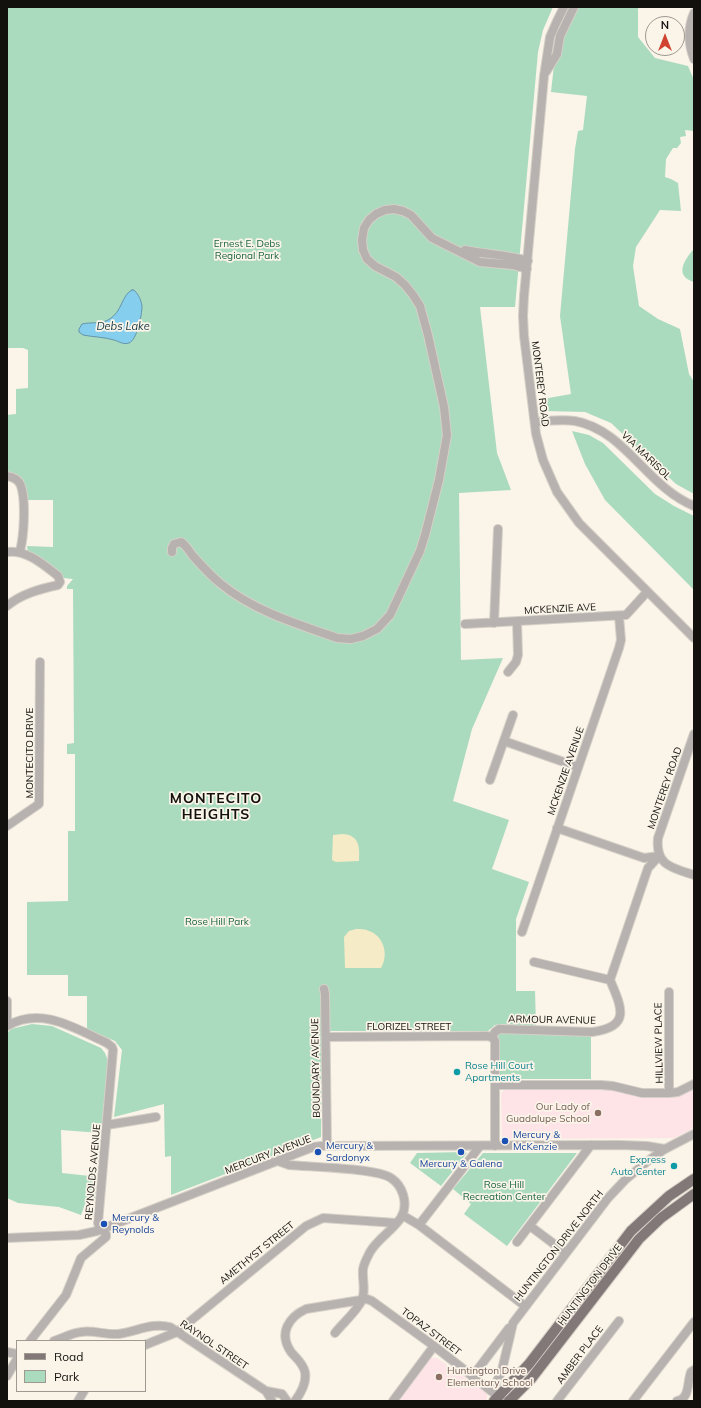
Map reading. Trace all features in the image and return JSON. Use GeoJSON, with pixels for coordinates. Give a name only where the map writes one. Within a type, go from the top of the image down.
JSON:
{"type":"FeatureCollection","features":[{"type":"Feature","properties":{"kind":"main road","name":"HUNTINGTON DRIVE"},"geometry":{"type":"LineString","coordinates":[[499,1400],[519,1377],[631,1231],[668,1196],[694,1179]]}},
{"type":"Feature","properties":{"kind":"main road","name":"HUNTINGTON DRIVE"},"geometry":{"type":"LineString","coordinates":[[509,1401],[531,1379],[639,1239],[661,1218],[694,1194]]}},
{"type":"Feature","properties":{"kind":"street","name":"MONTEREY ROAD"},"geometry":{"type":"LineString","coordinates":[[557,21],[558,7]]}},
{"type":"Feature","properties":{"kind":"street","name":"MONTEREY ROAD"},"geometry":{"type":"LineString","coordinates":[[564,7],[550,37],[544,76],[523,316],[536,434],[543,460],[557,492],[579,523],[694,638]]}},
{"type":"Feature","properties":{"kind":"street","name":"MONTEREY ROAD"},"geometry":{"type":"LineString","coordinates":[[544,76],[557,54],[560,36],[574,7]]}},
{"type":"Feature","properties":{"kind":"street"},"geometry":{"type":"LineString","coordinates":[[694,13],[689,24],[688,37],[694,59]]}},
{"type":"Feature","properties":{"kind":"street"},"geometry":{"type":"LineString","coordinates":[[172,552],[174,544],[181,542],[221,584],[239,596],[279,618],[336,638],[351,639],[363,636],[377,629],[390,615],[426,535],[445,452],[447,423],[428,335],[420,306],[405,285],[396,277],[375,266],[367,259],[363,250],[362,240],[364,228],[369,220],[376,214],[385,210],[394,209],[403,211],[411,215],[432,238],[481,258],[513,265],[527,265]]}},
{"type":"Feature","properties":{"kind":"street","name":"VIA MARISOL"},"geometry":{"type":"LineString","coordinates":[[535,422],[574,421],[597,428],[615,440],[656,482],[694,506]]}},
{"type":"Feature","properties":{"kind":"street"},"geometry":{"type":"LineString","coordinates":[[7,476],[16,479],[21,486],[24,512],[20,552]]}},
{"type":"Feature","properties":{"kind":"street"},"geometry":{"type":"LineString","coordinates":[[494,623],[498,529]]}},
{"type":"Feature","properties":{"kind":"street"},"geometry":{"type":"LineString","coordinates":[[7,552],[20,552],[27,554],[50,569],[60,578],[58,585],[36,591],[13,601],[7,606]]}},
{"type":"Feature","properties":{"kind":"street"},"geometry":{"type":"LineString","coordinates":[[619,616],[626,615],[647,592]]}},
{"type":"Feature","properties":{"kind":"street","name":"MCKENZIE AVE"},"geometry":{"type":"LineString","coordinates":[[465,624],[619,616]]}},
{"type":"Feature","properties":{"kind":"street","name":"MCKENZIE AVENUE"},"geometry":{"type":"LineString","coordinates":[[522,932],[556,828],[619,648],[619,616]]}},
{"type":"Feature","properties":{"kind":"street"},"geometry":{"type":"LineString","coordinates":[[508,672],[516,662],[518,655],[516,622]]}},
{"type":"Feature","properties":{"kind":"street","name":"MONTECITO DRIVE"},"geometry":{"type":"LineString","coordinates":[[7,826],[39,804],[40,662]]}},
{"type":"Feature","properties":{"kind":"street"},"geometry":{"type":"LineString","coordinates":[[490,780],[513,715]]}},
{"type":"Feature","properties":{"kind":"street","name":"MONTEREY ROAD"},"geometry":{"type":"LineString","coordinates":[[660,856],[657,847],[658,838],[694,734]]}},
{"type":"Feature","properties":{"kind":"street"},"geometry":{"type":"LineString","coordinates":[[504,741],[578,766]]}},
{"type":"Feature","properties":{"kind":"street"},"geometry":{"type":"LineString","coordinates":[[556,828],[644,858],[660,856]]}},
{"type":"Feature","properties":{"kind":"street"},"geometry":{"type":"LineString","coordinates":[[660,856],[663,862],[670,867],[694,875]]}},
{"type":"Feature","properties":{"kind":"street"},"geometry":{"type":"LineString","coordinates":[[534,962],[610,980],[648,868],[660,856]]}},
{"type":"Feature","properties":{"kind":"street","name":"ARMOUR AVENUE"},"geometry":{"type":"LineString","coordinates":[[492,1037],[499,1029],[592,1032],[610,1028],[618,1020],[621,1011],[619,1001],[610,980]]}},
{"type":"Feature","properties":{"kind":"street","name":"BOUNDARY AVENUE"},"geometry":{"type":"LineString","coordinates":[[324,989],[327,1146]]}},
{"type":"Feature","properties":{"kind":"street","name":"HILLVIEW PLACE"},"geometry":{"type":"LineString","coordinates":[[668,992],[669,1093]]}},
{"type":"Feature","properties":{"kind":"street"},"geometry":{"type":"LineString","coordinates":[[7,1001],[7,1018]]}},
{"type":"Feature","properties":{"kind":"street","name":"REYNOLDS AVENUE"},"geometry":{"type":"LineString","coordinates":[[7,1026],[25,1018],[34,1017],[53,1020],[107,1043],[112,1047],[113,1056],[98,1223],[106,1234],[106,1237],[81,1258],[66,1294],[31,1340]]}},
{"type":"Feature","properties":{"kind":"street","name":"FLORIZEL STREET"},"geometry":{"type":"LineString","coordinates":[[326,1037],[492,1037]]}},
{"type":"Feature","properties":{"kind":"street"},"geometry":{"type":"LineString","coordinates":[[492,1037],[495,1041],[495,1146]]}},
{"type":"Feature","properties":{"kind":"street"},"geometry":{"type":"LineString","coordinates":[[495,1085],[601,1085],[613,1086],[642,1093],[669,1093],[678,1092],[694,1084]]}},
{"type":"Feature","properties":{"kind":"street"},"geometry":{"type":"LineString","coordinates":[[107,1125],[156,1117]]}},
{"type":"Feature","properties":{"kind":"street","name":"HUNTINGTON DRIVE NORTH"},"geometry":{"type":"LineString","coordinates":[[496,1383],[502,1370],[513,1323],[612,1194],[625,1180],[649,1160],[665,1149],[694,1134]]}},
{"type":"Feature","properties":{"kind":"street"},"geometry":{"type":"LineString","coordinates":[[517,1242],[592,1145]]}},
{"type":"Feature","properties":{"kind":"street","name":"MERCURY AVENUE"},"geometry":{"type":"LineString","coordinates":[[7,1238],[79,1235],[102,1230],[314,1147],[620,1145],[647,1146],[665,1149]]}},
{"type":"Feature","properties":{"kind":"street"},"geometry":{"type":"LineString","coordinates":[[419,1225],[480,1146]]}},
{"type":"Feature","properties":{"kind":"street"},"geometry":{"type":"LineString","coordinates":[[278,1161],[289,1165],[363,1171],[388,1176],[392,1178],[401,1188],[405,1202],[402,1215],[373,1247],[367,1258],[364,1269],[364,1289],[362,1299],[335,1333]]}},
{"type":"Feature","properties":{"kind":"street"},"geometry":{"type":"LineString","coordinates":[[402,1215],[419,1225],[525,1306]]}},
{"type":"Feature","properties":{"kind":"street","name":"AMETHYST STREET"},"geometry":{"type":"LineString","coordinates":[[146,1345],[177,1332],[306,1226],[323,1218],[396,1223]]}},
{"type":"Feature","properties":{"kind":"street"},"geometry":{"type":"LineString","coordinates":[[530,1226],[566,1253]]}},
{"type":"Feature","properties":{"kind":"street"},"geometry":{"type":"LineString","coordinates":[[295,1401],[306,1380],[305,1373],[299,1360],[290,1351],[287,1342],[286,1332],[287,1325],[290,1320],[297,1313],[306,1309],[362,1299]]}},
{"type":"Feature","properties":{"kind":"street","name":"TOPAZ STREET"},"geometry":{"type":"LineString","coordinates":[[362,1299],[372,1301],[434,1346],[499,1400]]}},
{"type":"Feature","properties":{"kind":"street","name":"AMBER PLACE"},"geometry":{"type":"LineString","coordinates":[[557,1401],[619,1320]]}},
{"type":"Feature","properties":{"kind":"street"},"geometry":{"type":"LineString","coordinates":[[633,1401],[694,1322]]}},
{"type":"Feature","properties":{"kind":"street"},"geometry":{"type":"LineString","coordinates":[[472,1377],[513,1323]]}},
{"type":"Feature","properties":{"kind":"street","name":"RAYNOL STREET"},"geometry":{"type":"LineString","coordinates":[[57,1340],[82,1332],[118,1334],[158,1325],[170,1327],[266,1391],[282,1394],[287,1401]]}},
{"type":"Feature","properties":{"kind":"street"},"geometry":{"type":"LineString","coordinates":[[393,1401],[434,1346]]}},
{"type":"Feature","properties":{"kind":"street"},"geometry":{"type":"LineString","coordinates":[[7,1376],[16,1362]]}},
{"type":"Feature","properties":{"kind":"street"},"geometry":{"type":"LineString","coordinates":[[677,1401],[682,1400],[686,1396],[688,1379],[691,1372],[694,1370]]}},
{"type":"Feature","properties":{"kind":"street","name":"RAYNOL STREET"},"geometry":{"type":"LineString","coordinates":[[266,1391],[272,1401]]}},
{"type":"Feature","properties":{"kind":"street"},"geometry":{"type":"LineString","coordinates":[[78,1401],[83,1392]]}},
{"type":"Feature","properties":{"kind":"shaded area","name":"Our Lady of Guadalupe School"},"geometry":{"type":"Polygon","coordinates":[[[506,1089],[610,1089],[639,1097],[673,1097],[679,1096],[692,1089],[694,1091],[694,1128],[674,1138],[503,1139],[501,1093],[506,1089]]]}},
{"type":"Feature","properties":{"kind":"shaded area","name":"Huntington Drive Elementary School"},"geometry":{"type":"Polygon","coordinates":[[[437,1358],[487,1393],[487,1399],[485,1401],[396,1401],[427,1360],[437,1358]]]}},
{"type":"Feature","properties":{"kind":"green space","name":"Ernest E. Debs Regional Park"},"geometry":{"type":"Polygon","coordinates":[[[7,7],[553,7],[543,30],[538,52],[515,307],[480,307],[497,453],[511,490],[459,493],[461,660],[503,658],[472,729],[453,801],[509,820],[492,869],[529,882],[516,919],[516,991],[535,991],[536,1026],[502,1024],[495,1025],[488,1031],[321,1031],[321,1137],[171,1195],[171,1156],[165,1157],[164,1104],[114,1117],[122,1050],[115,1041],[87,1029],[87,996],[68,996],[68,975],[27,975],[27,902],[68,901],[68,831],[75,831],[75,754],[67,754],[67,744],[74,743],[73,589],[67,589],[67,586],[73,579],[63,578],[28,553],[27,546],[53,547],[53,500],[26,500],[23,484],[7,473],[7,415],[16,414],[16,389],[28,388],[28,350],[23,348],[7,348],[7,7]]]}},
{"type":"Feature","properties":{"kind":"green space"},"geometry":{"type":"Polygon","coordinates":[[[577,7],[640,7],[638,9],[638,37],[645,46],[645,56],[653,56],[655,58],[688,66],[694,80],[694,131],[685,130],[686,136],[680,137],[681,143],[677,148],[673,148],[666,159],[665,177],[678,183],[681,211],[660,210],[636,247],[633,266],[639,306],[658,319],[680,329],[689,374],[694,382],[694,494],[676,484],[611,423],[585,412],[545,411],[543,406],[543,399],[571,394],[560,316],[575,149],[578,131],[583,130],[587,96],[551,92],[554,65],[561,43],[577,7]]]}},
{"type":"Feature","properties":{"kind":"green space"},"geometry":{"type":"Polygon","coordinates":[[[694,249],[694,282],[684,276],[683,267],[687,258],[694,249]]]}},
{"type":"Feature","properties":{"kind":"green space"},"geometry":{"type":"Polygon","coordinates":[[[572,431],[589,435],[603,443],[655,494],[694,516],[694,590],[605,500],[585,464],[572,431]]]}},
{"type":"Feature","properties":{"kind":"green space"},"geometry":{"type":"Polygon","coordinates":[[[32,1024],[52,1026],[101,1048],[108,1061],[101,1133],[61,1130],[62,1173],[99,1177],[97,1198],[87,1199],[81,1215],[59,1207],[18,1203],[7,1198],[7,1033],[11,1029],[32,1024]]]}},
{"type":"Feature","properties":{"kind":"green space"},"geometry":{"type":"Polygon","coordinates":[[[497,1032],[591,1034],[591,1079],[500,1079],[500,1042],[496,1035],[497,1032]]]}},
{"type":"Feature","properties":{"kind":"green space"},"geometry":{"type":"Polygon","coordinates":[[[417,1153],[467,1153],[441,1186],[410,1163],[417,1153]]]}},
{"type":"Feature","properties":{"kind":"green space","name":"Rose Hill Recreation Center"},"geometry":{"type":"Polygon","coordinates":[[[483,1153],[577,1153],[507,1246],[464,1214],[471,1204],[453,1189],[483,1153]]]}},
{"type":"Feature","properties":{"kind":"sand"},"geometry":{"type":"Polygon","coordinates":[[[342,834],[352,837],[357,842],[359,846],[359,861],[336,862],[332,860],[333,835],[342,834]]]}},
{"type":"Feature","properties":{"kind":"sand"},"geometry":{"type":"Polygon","coordinates":[[[356,929],[374,933],[381,941],[384,946],[385,957],[381,968],[345,968],[344,937],[349,931],[356,929]]]}},
{"type":"Feature","properties":{"kind":"water","name":"Debs Lake"},"geometry":{"type":"Polygon","coordinates":[[[134,290],[138,296],[142,306],[138,327],[132,341],[129,343],[123,343],[110,339],[83,335],[79,332],[82,324],[102,322],[113,317],[117,313],[128,292],[134,290]]]}},
{"type":"Feature","properties":{"kind":"place","name":"Rose Hill Court Apartments"},"geometry":{"type":"Point","coordinates":[457,1072]}},
{"type":"Feature","properties":{"kind":"place","name":"Our Lady of Guadalupe School"},"geometry":{"type":"Point","coordinates":[598,1113]}},
{"type":"Feature","properties":{"kind":"place","name":"Mercury & McKenzie"},"geometry":{"type":"Point","coordinates":[505,1141]}},
{"type":"Feature","properties":{"kind":"place","name":"Mercury & Sardonyx"},"geometry":{"type":"Point","coordinates":[318,1152]}},
{"type":"Feature","properties":{"kind":"place","name":"Mercury & Galena"},"geometry":{"type":"Point","coordinates":[461,1152]}},
{"type":"Feature","properties":{"kind":"place","name":"Express Auto Center"},"geometry":{"type":"Point","coordinates":[674,1166]}},
{"type":"Feature","properties":{"kind":"place","name":"Mercury & Reynolds"},"geometry":{"type":"Point","coordinates":[104,1224]}},
{"type":"Feature","properties":{"kind":"place","name":"Huntington Drive Elementary School"},"geometry":{"type":"Point","coordinates":[439,1377]}},
{"type":"Feature","properties":{"kind":"district","name":"MONTECITO HEIGHTS"},"geometry":{"type":"Point","coordinates":[216,808]}},
{"type":"Feature","properties":{"kind":"park label","name":"Rose Hill Park"},"geometry":{"type":"Point","coordinates":[217,922]}}]}
